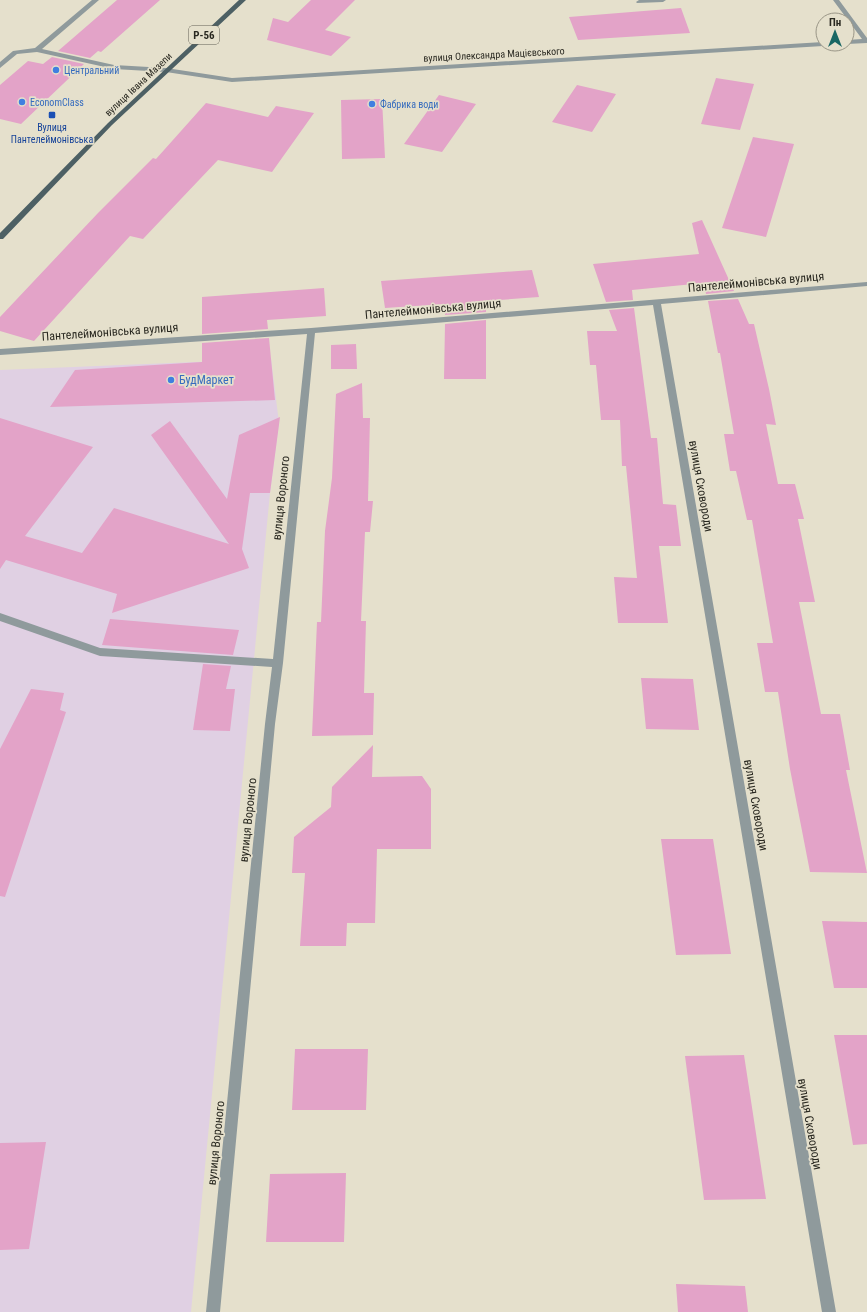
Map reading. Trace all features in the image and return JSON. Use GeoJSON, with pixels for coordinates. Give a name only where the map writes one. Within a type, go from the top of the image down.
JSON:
{"type":"FeatureCollection","features":[{"type":"Feature","properties":{"kind":"main road","name":"вулиця Івана Мазепи"},"geometry":{"type":"LineString","coordinates":[[0,238],[110,124],[166,70],[243,0]]}},
{"type":"Feature","properties":{"kind":"street"},"geometry":{"type":"LineString","coordinates":[[37,50],[96,0]]}},
{"type":"Feature","properties":{"kind":"street"},"geometry":{"type":"LineString","coordinates":[[639,2],[663,0]]}},
{"type":"Feature","properties":{"kind":"street"},"geometry":{"type":"LineString","coordinates":[[836,0],[866,41]]}},
{"type":"Feature","properties":{"kind":"street"},"geometry":{"type":"LineString","coordinates":[[855,42],[866,41]]}},
{"type":"Feature","properties":{"kind":"street","name":"вулиця Олександра Мацієвського"},"geometry":{"type":"LineString","coordinates":[[0,66],[15,52],[37,50],[114,67],[166,70],[232,80],[815,44]]}},
{"type":"Feature","properties":{"kind":"street","name":"Пантелеймонівська вулиця"},"geometry":{"type":"LineString","coordinates":[[0,352],[311,331],[867,284]]}},
{"type":"Feature","properties":{"kind":"street","name":"вулиця Сковороди"},"geometry":{"type":"LineString","coordinates":[[657,302],[829,1312]]}},
{"type":"Feature","properties":{"kind":"street","name":"вулиця Вороного"},"geometry":{"type":"LineString","coordinates":[[213,1312],[270,724],[278,663],[311,331]]}},
{"type":"Feature","properties":{"kind":"street"},"geometry":{"type":"LineString","coordinates":[[0,617],[100,652],[278,663]]}},
{"type":"Feature","properties":{"kind":"shaded area"},"geometry":{"type":"Polygon","coordinates":[[[271,359],[279,423],[270,493],[191,1312],[0,1312],[0,370],[271,359]]]}},
{"type":"Feature","properties":{"kind":"building"},"geometry":{"type":"Polygon","coordinates":[[[117,0],[160,0],[101,52],[98,51],[90,58],[58,51],[117,0]]]}},
{"type":"Feature","properties":{"kind":"building"},"geometry":{"type":"Polygon","coordinates":[[[311,0],[355,0],[325,30],[351,37],[331,56],[267,40],[273,18],[288,22],[311,0]]]}},
{"type":"Feature","properties":{"kind":"building"},"geometry":{"type":"Polygon","coordinates":[[[681,8],[690,33],[578,40],[569,17],[681,8]]]}},
{"type":"Feature","properties":{"kind":"building","name":"EconomClass"},"geometry":{"type":"Polygon","coordinates":[[[52,57],[84,64],[21,124],[0,119],[0,85],[28,61],[43,64],[52,57]]]}},
{"type":"Feature","properties":{"kind":"building"},"geometry":{"type":"Polygon","coordinates":[[[716,78],[754,84],[740,130],[701,124],[716,78]]]}},
{"type":"Feature","properties":{"kind":"building"},"geometry":{"type":"Polygon","coordinates":[[[577,85],[616,94],[592,132],[552,122],[577,85]]]}},
{"type":"Feature","properties":{"kind":"building"},"geometry":{"type":"Polygon","coordinates":[[[439,95],[476,104],[442,152],[404,144],[439,95]]]}},
{"type":"Feature","properties":{"kind":"building"},"geometry":{"type":"Polygon","coordinates":[[[382,99],[385,158],[342,159],[341,100],[382,99]]]}},
{"type":"Feature","properties":{"kind":"building"},"geometry":{"type":"Polygon","coordinates":[[[206,103],[268,117],[276,106],[314,113],[272,172],[218,160],[143,239],[130,236],[34,341],[0,331],[0,317],[98,213],[153,158],[156,159],[206,103]]]}},
{"type":"Feature","properties":{"kind":"building"},"geometry":{"type":"Polygon","coordinates":[[[753,137],[794,144],[766,237],[722,228],[753,137]]]}},
{"type":"Feature","properties":{"kind":"building"},"geometry":{"type":"Polygon","coordinates":[[[702,220],[734,291],[706,294],[704,283],[632,290],[633,300],[606,302],[593,264],[699,254],[692,223],[702,220]]]}},
{"type":"Feature","properties":{"kind":"building"},"geometry":{"type":"Polygon","coordinates":[[[532,270],[539,297],[486,301],[486,312],[445,315],[445,304],[385,308],[381,281],[532,270]]]}},
{"type":"Feature","properties":{"kind":"building"},"geometry":{"type":"Polygon","coordinates":[[[324,288],[326,316],[267,320],[268,329],[202,334],[202,297],[324,288]]]}},
{"type":"Feature","properties":{"kind":"building"},"geometry":{"type":"Polygon","coordinates":[[[738,299],[749,324],[754,324],[769,389],[776,425],[766,424],[778,484],[795,484],[804,519],[798,519],[815,602],[799,602],[821,714],[840,714],[850,770],[846,770],[867,873],[810,872],[790,769],[778,692],[765,692],[757,643],[773,643],[752,520],[747,520],[736,471],[730,471],[724,434],[734,434],[720,353],[718,353],[708,301],[738,299]]]}},
{"type":"Feature","properties":{"kind":"building"},"geometry":{"type":"Polygon","coordinates":[[[634,308],[651,438],[657,438],[663,504],[676,505],[681,546],[659,546],[668,623],[618,623],[614,577],[637,578],[626,466],[622,466],[620,420],[601,420],[596,365],[590,365],[587,331],[617,331],[609,310],[634,308]]]}},
{"type":"Feature","properties":{"kind":"building"},"geometry":{"type":"Polygon","coordinates":[[[486,320],[486,379],[444,379],[445,324],[486,320]]]}},
{"type":"Feature","properties":{"kind":"building","name":"БудМаркет"},"geometry":{"type":"Polygon","coordinates":[[[269,338],[275,400],[50,407],[75,370],[202,362],[202,343],[269,338]]]}},
{"type":"Feature","properties":{"kind":"building"},"geometry":{"type":"Polygon","coordinates":[[[356,344],[357,369],[331,369],[331,345],[356,344]]]}},
{"type":"Feature","properties":{"kind":"building"},"geometry":{"type":"Polygon","coordinates":[[[362,383],[363,418],[370,418],[368,501],[373,501],[370,532],[365,532],[361,621],[366,621],[364,693],[374,693],[373,735],[312,736],[317,622],[321,622],[325,531],[332,478],[336,394],[362,383]]]}},
{"type":"Feature","properties":{"kind":"building"},"geometry":{"type":"Polygon","coordinates":[[[280,417],[270,493],[250,493],[242,549],[249,568],[112,613],[117,594],[6,560],[0,569],[0,418],[93,447],[25,536],[82,553],[114,508],[229,544],[151,435],[170,421],[227,499],[239,435],[280,417]]]}},
{"type":"Feature","properties":{"kind":"building"},"geometry":{"type":"Polygon","coordinates":[[[110,619],[239,630],[233,655],[102,645],[110,619]]]}},
{"type":"Feature","properties":{"kind":"building"},"geometry":{"type":"Polygon","coordinates":[[[203,664],[231,666],[226,689],[235,689],[230,731],[193,730],[203,664]]]}},
{"type":"Feature","properties":{"kind":"building"},"geometry":{"type":"Polygon","coordinates":[[[641,678],[693,679],[699,730],[646,729],[641,678]]]}},
{"type":"Feature","properties":{"kind":"building"},"geometry":{"type":"Polygon","coordinates":[[[31,689],[64,693],[60,710],[66,712],[5,897],[0,896],[0,749],[31,689]]]}},
{"type":"Feature","properties":{"kind":"building"},"geometry":{"type":"Polygon","coordinates":[[[373,745],[372,777],[422,776],[431,789],[431,849],[377,849],[375,923],[347,923],[346,946],[300,946],[305,873],[292,873],[294,837],[331,807],[332,787],[373,745]]]}},
{"type":"Feature","properties":{"kind":"building"},"geometry":{"type":"Polygon","coordinates":[[[661,839],[713,839],[731,954],[676,955],[661,839]]]}},
{"type":"Feature","properties":{"kind":"building"},"geometry":{"type":"Polygon","coordinates":[[[822,921],[867,922],[867,988],[834,988],[822,921]]]}},
{"type":"Feature","properties":{"kind":"building"},"geometry":{"type":"Polygon","coordinates":[[[834,1035],[867,1035],[867,1144],[853,1145],[834,1035]]]}},
{"type":"Feature","properties":{"kind":"building"},"geometry":{"type":"Polygon","coordinates":[[[295,1049],[368,1049],[366,1110],[292,1110],[295,1049]]]}},
{"type":"Feature","properties":{"kind":"building"},"geometry":{"type":"Polygon","coordinates":[[[744,1055],[766,1199],[704,1200],[685,1056],[744,1055]]]}},
{"type":"Feature","properties":{"kind":"building"},"geometry":{"type":"Polygon","coordinates":[[[46,1142],[29,1249],[0,1250],[0,1143],[46,1142]]]}},
{"type":"Feature","properties":{"kind":"building"},"geometry":{"type":"Polygon","coordinates":[[[346,1173],[344,1242],[266,1242],[270,1174],[346,1173]]]}},
{"type":"Feature","properties":{"kind":"building"},"geometry":{"type":"Polygon","coordinates":[[[676,1284],[745,1286],[748,1312],[678,1312],[676,1284]]]}},
{"type":"Feature","properties":{"kind":"place","name":"Центральний"},"geometry":{"type":"Point","coordinates":[56,70]}},
{"type":"Feature","properties":{"kind":"place","name":"EconomClass"},"geometry":{"type":"Point","coordinates":[22,102]}},
{"type":"Feature","properties":{"kind":"place","name":"Фабрика води"},"geometry":{"type":"Point","coordinates":[372,104]}},
{"type":"Feature","properties":{"kind":"place","name":"Вулиця Пантелеймонівська"},"geometry":{"type":"Point","coordinates":[52,115]}},
{"type":"Feature","properties":{"kind":"place","name":"БудМаркет"},"geometry":{"type":"Point","coordinates":[171,380]}}]}
